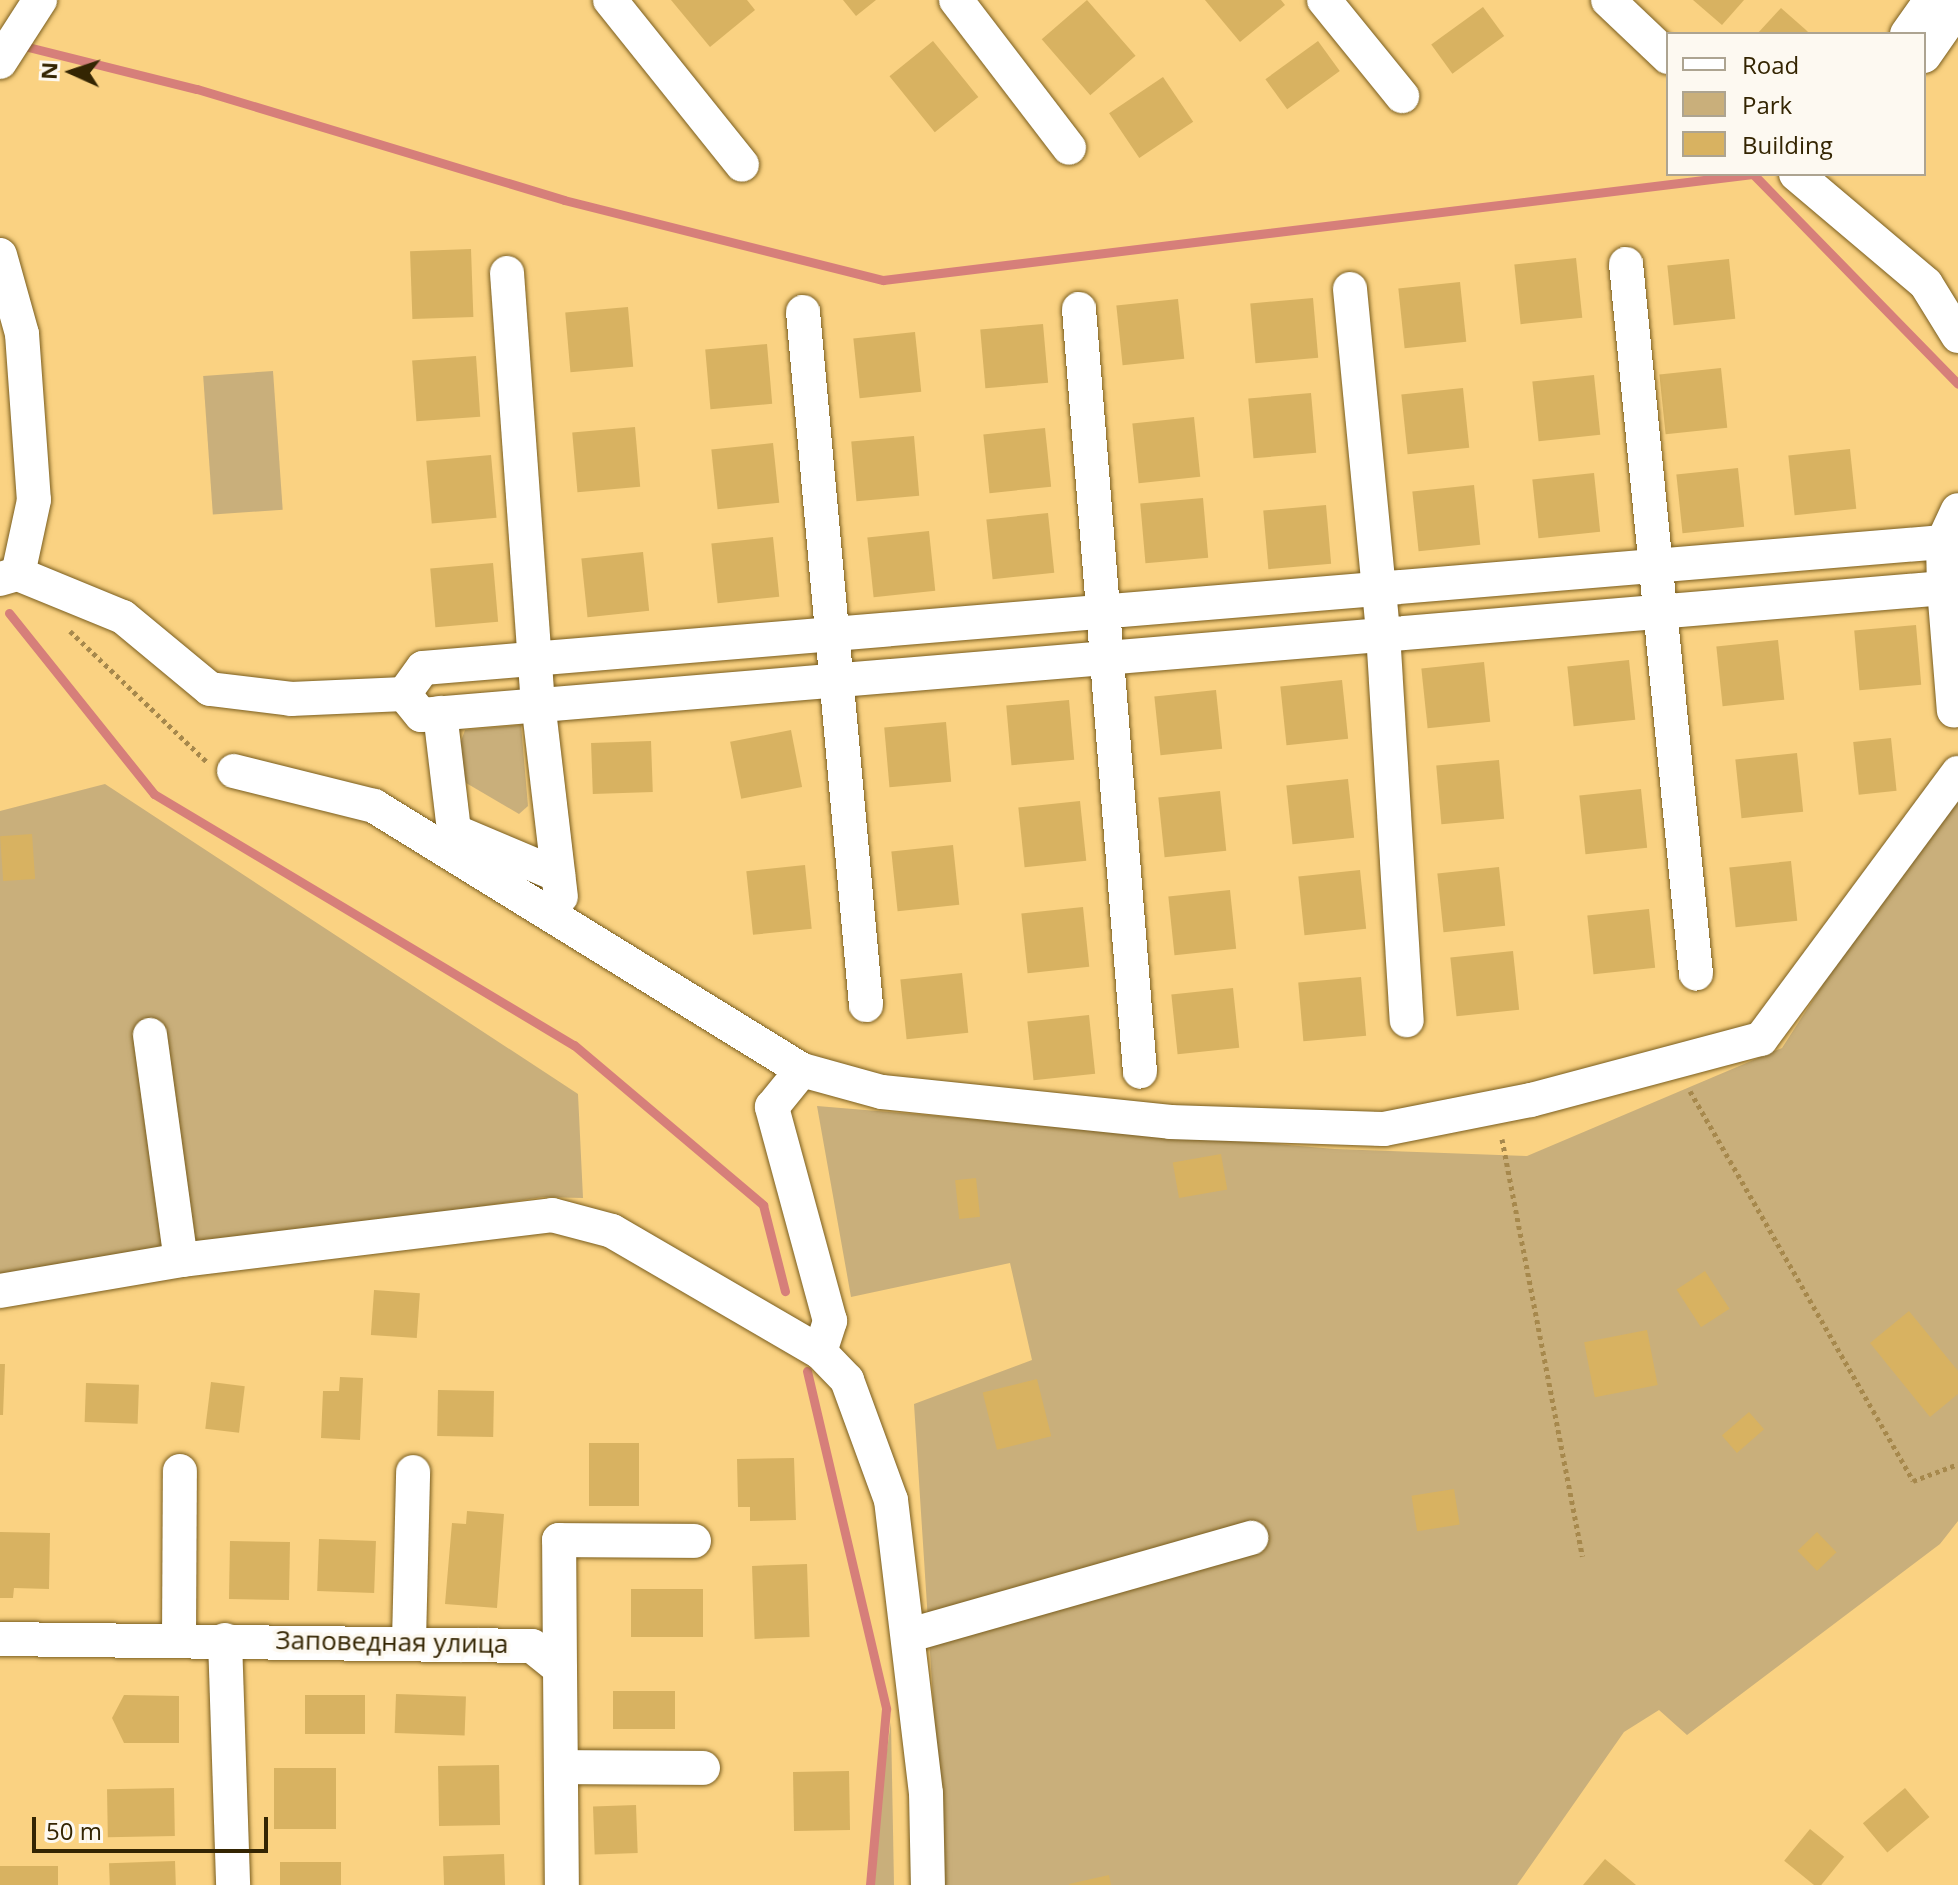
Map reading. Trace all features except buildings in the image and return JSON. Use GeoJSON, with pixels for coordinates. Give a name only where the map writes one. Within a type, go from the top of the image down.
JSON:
{"type":"FeatureCollection","features":[{"type":"Feature","properties":{"kind":"street"},"geometry":{"type":"LineString","coordinates":[[610,0],[742,165]]}},
{"type":"Feature","properties":{"kind":"street"},"geometry":{"type":"LineString","coordinates":[[956,0],[1069,148]]}},
{"type":"Feature","properties":{"kind":"street"},"geometry":{"type":"LineString","coordinates":[[1324,0],[1402,96]]}},
{"type":"Feature","properties":{"kind":"street"},"geometry":{"type":"LineString","coordinates":[[1608,0],[1666,55]]}},
{"type":"Feature","properties":{"kind":"street"},"geometry":{"type":"LineString","coordinates":[[1908,32],[1931,0]]}},
{"type":"Feature","properties":{"kind":"street"},"geometry":{"type":"LineString","coordinates":[[1926,53],[1958,7]]}},
{"type":"Feature","properties":{"kind":"street"},"geometry":{"type":"LineString","coordinates":[[0,62],[33,11]]}},
{"type":"Feature","properties":{"kind":"street"},"geometry":{"type":"LineString","coordinates":[[1811,179],[1926,284],[1958,336]]}},
{"type":"Feature","properties":{"kind":"street"},"geometry":{"type":"LineString","coordinates":[[0,255],[22,334],[34,500],[9,576],[123,617],[210,689],[291,699],[404,694]]}},
{"type":"Feature","properties":{"kind":"street"},"geometry":{"type":"LineString","coordinates":[[1626,264],[1656,566],[1664,610],[1696,974]]}},
{"type":"Feature","properties":{"kind":"street"},"geometry":{"type":"LineString","coordinates":[[440,713],[454,831],[559,886],[534,659],[507,273]]}},
{"type":"Feature","properties":{"kind":"street"},"geometry":{"type":"LineString","coordinates":[[1350,289],[1383,633],[1407,1020]]}},
{"type":"Feature","properties":{"kind":"street"},"geometry":{"type":"LineString","coordinates":[[1079,309],[1110,655],[1140,1072]]}},
{"type":"Feature","properties":{"kind":"street"},"geometry":{"type":"LineString","coordinates":[[803,312],[828,634],[866,1005]]}},
{"type":"Feature","properties":{"kind":"street"},"geometry":{"type":"LineString","coordinates":[[1954,711],[1943,542],[1958,510]]}},
{"type":"Feature","properties":{"kind":"street"},"geometry":{"type":"LineString","coordinates":[[404,694],[423,668],[1943,542]]}},
{"type":"Feature","properties":{"kind":"street"},"geometry":{"type":"LineString","coordinates":[[404,694],[421,715],[834,677],[1944,588]]}},
{"type":"Feature","properties":{"kind":"street"},"geometry":{"type":"LineString","coordinates":[[234,771],[374,806],[802,1070],[882,1092],[1170,1122],[1384,1129],[1496,1107],[1761,1039],[1958,773]]}},
{"type":"Feature","properties":{"kind":"street"},"geometry":{"type":"LineString","coordinates":[[150,1035],[181,1260]]}},
{"type":"Feature","properties":{"kind":"street"},"geometry":{"type":"LineString","coordinates":[[802,1070],[772,1107],[830,1321],[820,1352]]}},
{"type":"Feature","properties":{"kind":"street"},"geometry":{"type":"LineString","coordinates":[[0,1291],[181,1260],[552,1215],[612,1231],[820,1352],[847,1380],[891,1500],[910,1635],[928,1885]]}},
{"type":"Feature","properties":{"kind":"street"},"geometry":{"type":"LineString","coordinates":[[179,1640],[180,1471]]}},
{"type":"Feature","properties":{"kind":"street"},"geometry":{"type":"LineString","coordinates":[[409,1641],[413,1472]]}},
{"type":"Feature","properties":{"kind":"street"},"geometry":{"type":"LineString","coordinates":[[910,1635],[1251,1538]]}},
{"type":"Feature","properties":{"kind":"street"},"geometry":{"type":"LineString","coordinates":[[562,1885],[559,1540],[694,1541]]}},
{"type":"Feature","properties":{"kind":"street","name":"Заповедная улица"},"geometry":{"type":"LineString","coordinates":[[0,1639],[513,1641],[560,1669]]}},
{"type":"Feature","properties":{"kind":"street"},"geometry":{"type":"LineString","coordinates":[[225,1640],[233,1885]]}},
{"type":"Feature","properties":{"kind":"street"},"geometry":{"type":"LineString","coordinates":[[561,1767],[703,1768]]}},
{"type":"Feature","properties":{"kind":"path"},"geometry":{"type":"LineString","coordinates":[[57,618],[180,742],[234,771]]}},
{"type":"Feature","properties":{"kind":"path"},"geometry":{"type":"LineString","coordinates":[[1674,1062],[1913,1481],[1958,1464]]}},
{"type":"Feature","properties":{"kind":"path"},"geometry":{"type":"LineString","coordinates":[[1496,1107],[1582,1556]]}},
{"type":"Feature","properties":{"kind":"green space"},"geometry":{"type":"Polygon","coordinates":[[[273,371],[283,510],[213,515],[203,376],[273,371]]]}},
{"type":"Feature","properties":{"kind":"green space"},"geometry":{"type":"Polygon","coordinates":[[[521,725],[528,806],[519,814],[461,780],[460,744],[465,730],[521,725]]]}},
{"type":"Feature","properties":{"kind":"green space"},"geometry":{"type":"Polygon","coordinates":[[[1958,775],[1958,1521],[1940,1544],[1687,1735],[1659,1710],[1624,1732],[1517,1885],[945,1885],[914,1404],[1032,1360],[1010,1263],[851,1297],[817,1106],[1335,1149],[1527,1156],[1782,1048],[1958,775]]]}},
{"type":"Feature","properties":{"kind":"green space"},"geometry":{"type":"Polygon","coordinates":[[[105,784],[578,1094],[583,1198],[543,1197],[0,1279],[0,811],[105,784]]]}},
{"type":"Feature","properties":{"kind":"green space"},"geometry":{"type":"Polygon","coordinates":[[[891,1722],[894,1885],[873,1885],[874,1840],[891,1722]]]}},
{"type":"Feature","properties":{"kind":"waterway"},"geometry":{"type":"LineString","coordinates":[[20,45],[197,89],[564,200],[883,280],[1737,176]]}},
{"type":"Feature","properties":{"kind":"waterway"},"geometry":{"type":"LineString","coordinates":[[1755,176],[1958,384]]}},
{"type":"Feature","properties":{"kind":"waterway"},"geometry":{"type":"LineString","coordinates":[[9,613],[154,794],[574,1045],[763,1205],[785,1291]]}},
{"type":"Feature","properties":{"kind":"waterway"},"geometry":{"type":"LineString","coordinates":[[807,1371],[886,1709],[870,1885]]}}]}
